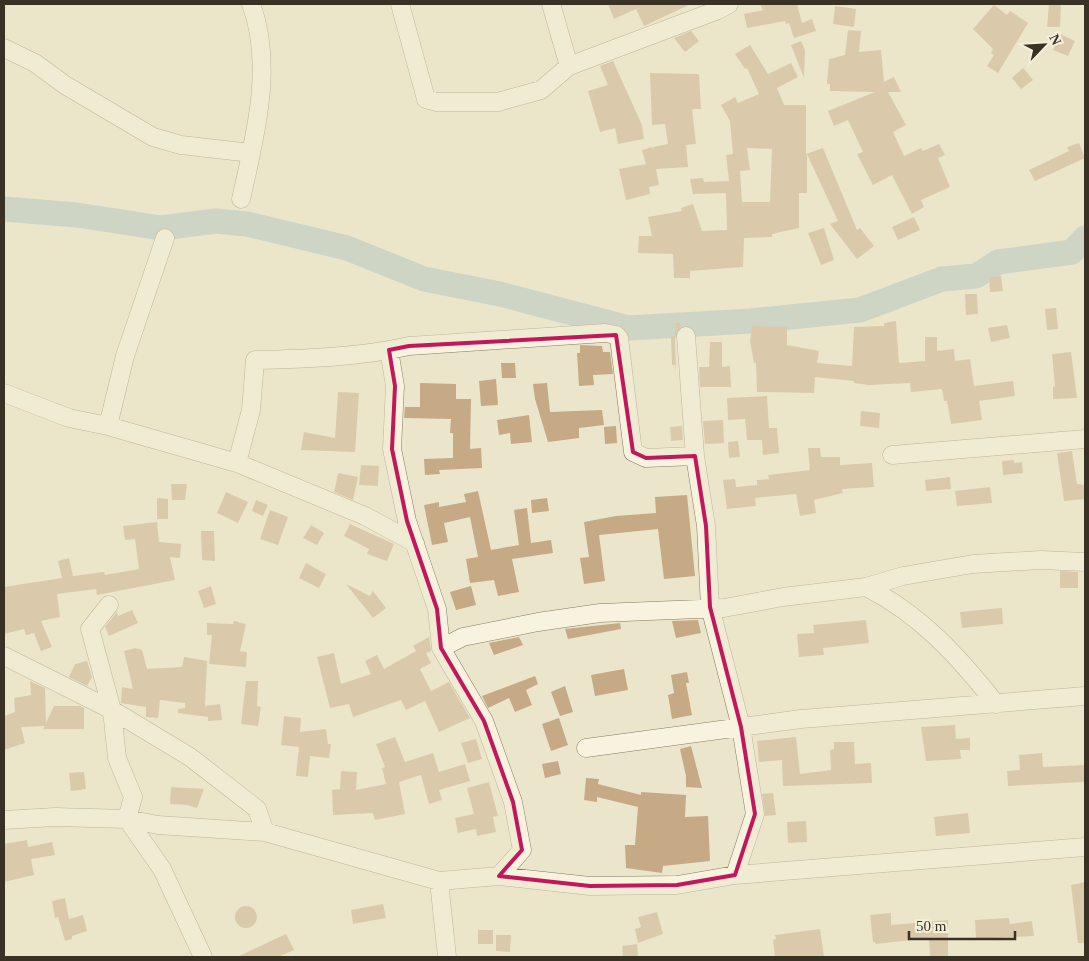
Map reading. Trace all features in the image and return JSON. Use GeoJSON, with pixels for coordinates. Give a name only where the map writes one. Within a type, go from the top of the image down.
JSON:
{"type":"FeatureCollection","features":[{"type":"Feature","properties":{"kind":"street"},"geometry":{"type":"LineString","coordinates":[[240,199],[257,118],[262,53],[258,24],[251,4]]}},
{"type":"Feature","properties":{"kind":"street"},"geometry":{"type":"LineString","coordinates":[[400,4],[426,99],[437,102],[498,102],[541,90],[569,66],[721,6]]}},
{"type":"Feature","properties":{"kind":"street"},"geometry":{"type":"LineString","coordinates":[[551,4],[569,66]]}},
{"type":"Feature","properties":{"kind":"street"},"geometry":{"type":"LineString","coordinates":[[4,48],[35,63],[65,85],[153,137],[181,145],[251,153]]}},
{"type":"Feature","properties":{"kind":"street"},"geometry":{"type":"LineString","coordinates":[[108,426],[125,356],[164,238]]}},
{"type":"Feature","properties":{"kind":"street"},"geometry":{"type":"LineString","coordinates":[[237,463],[251,410],[255,360],[298,359],[389,350],[408,346],[605,334],[616,335],[619,338],[633,452],[646,458],[695,456]]}},
{"type":"Feature","properties":{"kind":"street"},"geometry":{"type":"LineString","coordinates":[[686,336],[695,456],[706,526],[710,608],[741,727],[755,814],[735,876]]}},
{"type":"Feature","properties":{"kind":"street"},"geometry":{"type":"LineString","coordinates":[[389,350],[394,386],[392,449],[407,521],[437,609],[441,648],[484,721],[513,802],[522,850],[499,876]]}},
{"type":"Feature","properties":{"kind":"street"},"geometry":{"type":"LineString","coordinates":[[4,393],[69,418],[108,426],[237,463],[365,516],[415,543]]}},
{"type":"Feature","properties":{"kind":"street"},"geometry":{"type":"LineString","coordinates":[[892,455],[1085,439]]}},
{"type":"Feature","properties":{"kind":"street"},"geometry":{"type":"LineString","coordinates":[[441,648],[463,637],[538,622],[600,613],[724,608],[783,597],[866,586],[903,576],[973,564],[1042,560],[1085,562]]}},
{"type":"Feature","properties":{"kind":"street"},"geometry":{"type":"LineString","coordinates":[[866,586],[889,598],[919,620],[960,659],[996,704]]}},
{"type":"Feature","properties":{"kind":"street"},"geometry":{"type":"LineString","coordinates":[[109,605],[90,628],[112,710],[117,758],[133,797],[127,819]]}},
{"type":"Feature","properties":{"kind":"street"},"geometry":{"type":"LineString","coordinates":[[4,656],[112,710],[190,757],[256,809],[265,832]]}},
{"type":"Feature","properties":{"kind":"street"},"geometry":{"type":"LineString","coordinates":[[586,748],[801,719],[1085,696]]}},
{"type":"Feature","properties":{"kind":"street"},"geometry":{"type":"LineString","coordinates":[[4,820],[55,817],[127,819],[158,825],[265,832],[439,881],[499,876],[590,886],[677,885],[735,876],[1085,847]]}},
{"type":"Feature","properties":{"kind":"street"},"geometry":{"type":"LineString","coordinates":[[127,819],[162,869],[203,957]]}},
{"type":"Feature","properties":{"kind":"street"},"geometry":{"type":"LineString","coordinates":[[439,881],[447,957]]}},
{"type":"Feature","properties":{"kind":"highlighted area"},"geometry":{"type":"Polygon","coordinates":[[[616,335],[633,452],[646,458],[695,456],[706,526],[710,607],[741,727],[755,814],[735,875],[677,885],[590,886],[499,876],[522,850],[513,802],[484,721],[441,648],[437,609],[407,521],[392,449],[395,386],[389,350],[409,346],[616,335]]]}},
{"type":"Feature","properties":{"kind":"building"},"geometry":{"type":"Polygon","coordinates":[[[608,4],[691,4],[644,26],[636,9],[614,19],[608,4]]]}},
{"type":"Feature","properties":{"kind":"building"},"geometry":{"type":"Polygon","coordinates":[[[760,4],[797,4],[802,23],[812,19],[816,31],[794,38],[789,23],[786,24],[785,21],[747,28],[744,14],[763,10],[760,4]]]}},
{"type":"Feature","properties":{"kind":"building"},"geometry":{"type":"Polygon","coordinates":[[[1049,4],[1061,4],[1060,27],[1047,27],[1049,4]]]}},
{"type":"Feature","properties":{"kind":"building"},"geometry":{"type":"Polygon","coordinates":[[[994,5],[1007,15],[1010,11],[1028,23],[998,73],[987,66],[994,55],[991,53],[993,49],[973,29],[994,5]]]}},
{"type":"Feature","properties":{"kind":"building"},"geometry":{"type":"Polygon","coordinates":[[[835,6],[856,9],[854,27],[833,24],[835,6]]]}},
{"type":"Feature","properties":{"kind":"building"},"geometry":{"type":"Polygon","coordinates":[[[848,30],[861,31],[859,52],[881,50],[884,82],[894,77],[901,92],[888,92],[906,125],[893,132],[904,156],[921,148],[923,151],[939,144],[945,155],[938,158],[950,187],[921,200],[924,207],[912,214],[892,175],[873,185],[857,154],[863,152],[848,120],[834,126],[828,111],[875,92],[830,91],[830,84],[827,84],[829,59],[845,55],[848,30]]]}},
{"type":"Feature","properties":{"kind":"building"},"geometry":{"type":"Polygon","coordinates":[[[691,31],[699,41],[685,52],[674,38],[691,31]]]}},
{"type":"Feature","properties":{"kind":"building"},"geometry":{"type":"Polygon","coordinates":[[[1060,34],[1075,41],[1068,56],[1053,50],[1060,34]]]}},
{"type":"Feature","properties":{"kind":"building"},"geometry":{"type":"Polygon","coordinates":[[[801,41],[805,50],[804,78],[791,45],[801,41]]]}},
{"type":"Feature","properties":{"kind":"building"},"geometry":{"type":"Polygon","coordinates":[[[750,45],[768,74],[791,63],[798,77],[777,88],[784,105],[806,105],[806,154],[823,148],[857,230],[860,228],[874,246],[857,259],[830,224],[838,221],[807,154],[807,193],[799,193],[799,228],[772,234],[772,237],[744,238],[743,267],[690,271],[690,278],[674,278],[673,254],[638,253],[639,236],[652,236],[648,217],[682,211],[681,208],[693,204],[702,231],[727,230],[726,193],[693,194],[690,179],[703,178],[704,182],[729,181],[726,155],[733,154],[730,121],[721,105],[735,97],[738,103],[759,94],[747,68],[745,69],[735,54],[750,45]],[[747,148],[750,170],[740,171],[742,202],[770,202],[772,149],[747,148]]]}},
{"type":"Feature","properties":{"kind":"building"},"geometry":{"type":"Polygon","coordinates":[[[613,61],[642,125],[644,139],[618,144],[615,128],[600,132],[588,91],[608,85],[600,66],[613,61]]]}},
{"type":"Feature","properties":{"kind":"building"},"geometry":{"type":"Polygon","coordinates":[[[1023,68],[1033,80],[1021,89],[1012,78],[1023,68]]]}},
{"type":"Feature","properties":{"kind":"building"},"geometry":{"type":"Polygon","coordinates":[[[650,73],[699,74],[701,109],[692,109],[696,144],[686,145],[688,167],[656,169],[659,185],[649,187],[650,194],[626,200],[619,169],[646,164],[642,150],[652,147],[654,151],[653,147],[668,144],[665,124],[652,125],[650,73]]]}},
{"type":"Feature","properties":{"kind":"building"},"geometry":{"type":"Polygon","coordinates":[[[1079,143],[1085,158],[1035,181],[1029,170],[1069,151],[1067,147],[1079,143]]]}},
{"type":"Feature","properties":{"kind":"building"},"geometry":{"type":"Polygon","coordinates":[[[914,217],[920,230],[898,240],[892,227],[914,217]]]}},
{"type":"Feature","properties":{"kind":"building"},"geometry":{"type":"Polygon","coordinates":[[[824,228],[834,260],[821,265],[808,233],[824,228]]]}},
{"type":"Feature","properties":{"kind":"building"},"geometry":{"type":"Polygon","coordinates":[[[1001,276],[1003,291],[990,292],[989,277],[1001,276]]]}},
{"type":"Feature","properties":{"kind":"building"},"geometry":{"type":"Polygon","coordinates":[[[965,294],[977,294],[978,314],[966,315],[965,294]]]}},
{"type":"Feature","properties":{"kind":"building"},"geometry":{"type":"Polygon","coordinates":[[[1056,308],[1058,329],[1047,330],[1045,309],[1056,308]]]}},
{"type":"Feature","properties":{"kind":"building"},"geometry":{"type":"Polygon","coordinates":[[[896,321],[899,363],[925,361],[925,337],[937,337],[937,351],[954,349],[955,361],[970,359],[974,386],[1013,381],[1015,396],[979,401],[982,420],[951,424],[947,401],[944,401],[942,389],[911,392],[910,383],[869,385],[854,383],[854,381],[815,377],[814,393],[757,392],[756,363],[754,363],[750,341],[752,326],[787,327],[787,345],[819,351],[817,363],[852,366],[854,327],[884,326],[884,323],[896,321]]]}},
{"type":"Feature","properties":{"kind":"building"},"geometry":{"type":"Polygon","coordinates":[[[676,323],[680,323],[681,327],[675,336],[676,323]]]}},
{"type":"Feature","properties":{"kind":"building"},"geometry":{"type":"Polygon","coordinates":[[[1007,325],[1010,338],[991,342],[988,328],[1007,325]]]}},
{"type":"Feature","properties":{"kind":"building"},"geometry":{"type":"Polygon","coordinates":[[[675,336],[676,373],[675,365],[672,365],[671,337],[675,336]]]}},
{"type":"Feature","properties":{"kind":"building"},"geometry":{"type":"Polygon","coordinates":[[[710,342],[722,342],[722,367],[730,366],[731,387],[700,387],[699,367],[709,367],[710,342]]]}},
{"type":"Feature","properties":{"kind":"building"},"geometry":{"type":"Polygon","coordinates":[[[580,345],[602,346],[603,352],[610,352],[613,374],[593,375],[594,385],[579,386],[577,353],[580,353],[580,345]]]}},
{"type":"Feature","properties":{"kind":"building"},"geometry":{"type":"Polygon","coordinates":[[[1071,352],[1077,398],[1053,399],[1053,387],[1055,386],[1052,354],[1071,352]]]}},
{"type":"Feature","properties":{"kind":"building"},"geometry":{"type":"Polygon","coordinates":[[[501,363],[515,363],[516,378],[502,378],[501,363]]]}},
{"type":"Feature","properties":{"kind":"building"},"geometry":{"type":"Polygon","coordinates":[[[496,379],[498,405],[481,406],[479,381],[496,379]]]}},
{"type":"Feature","properties":{"kind":"building"},"geometry":{"type":"Polygon","coordinates":[[[420,383],[456,384],[456,399],[471,399],[470,449],[481,448],[482,468],[439,470],[440,474],[425,475],[424,459],[453,458],[453,433],[450,433],[451,419],[404,418],[405,407],[420,407],[420,383]]]}},
{"type":"Feature","properties":{"kind":"building"},"geometry":{"type":"Polygon","coordinates":[[[547,383],[550,412],[602,410],[604,425],[579,428],[579,438],[548,442],[535,399],[533,384],[547,383]]]}},
{"type":"Feature","properties":{"kind":"building"},"geometry":{"type":"Polygon","coordinates":[[[338,392],[359,393],[355,452],[301,450],[304,432],[335,438],[338,392]]]}},
{"type":"Feature","properties":{"kind":"building"},"geometry":{"type":"Polygon","coordinates":[[[767,396],[769,428],[777,428],[779,453],[763,455],[762,440],[747,440],[745,419],[728,420],[727,398],[767,396]]]}},
{"type":"Feature","properties":{"kind":"building"},"geometry":{"type":"Polygon","coordinates":[[[861,411],[880,413],[879,428],[860,426],[861,411]]]}},
{"type":"Feature","properties":{"kind":"building"},"geometry":{"type":"Polygon","coordinates":[[[529,415],[532,442],[511,444],[510,433],[499,435],[497,420],[529,415]]]}},
{"type":"Feature","properties":{"kind":"building"},"geometry":{"type":"Polygon","coordinates":[[[723,420],[724,443],[705,444],[703,421],[723,420]]]}},
{"type":"Feature","properties":{"kind":"building"},"geometry":{"type":"Polygon","coordinates":[[[616,426],[617,443],[605,444],[604,427],[616,426]]]}},
{"type":"Feature","properties":{"kind":"building"},"geometry":{"type":"Polygon","coordinates":[[[682,426],[683,440],[671,441],[670,427],[682,426]]]}},
{"type":"Feature","properties":{"kind":"building"},"geometry":{"type":"Polygon","coordinates":[[[738,441],[740,457],[729,458],[728,442],[738,441]]]}},
{"type":"Feature","properties":{"kind":"building"},"geometry":{"type":"Polygon","coordinates":[[[808,448],[820,448],[821,457],[840,457],[840,465],[872,463],[874,487],[842,489],[843,493],[814,500],[816,513],[800,516],[796,494],[755,498],[756,506],[727,509],[723,480],[735,479],[736,487],[757,485],[757,480],[769,479],[768,475],[810,470],[808,448]]]}},
{"type":"Feature","properties":{"kind":"building"},"geometry":{"type":"Polygon","coordinates":[[[1072,451],[1077,484],[1085,485],[1085,499],[1064,501],[1057,453],[1072,451]]]}},
{"type":"Feature","properties":{"kind":"building"},"geometry":{"type":"Polygon","coordinates":[[[1014,460],[1014,463],[1022,462],[1023,473],[1003,475],[1002,461],[1014,460]]]}},
{"type":"Feature","properties":{"kind":"building"},"geometry":{"type":"Polygon","coordinates":[[[361,465],[379,466],[378,486],[359,485],[361,465]]]}},
{"type":"Feature","properties":{"kind":"building"},"geometry":{"type":"Polygon","coordinates":[[[338,473],[358,477],[353,500],[334,492],[338,473]]]}},
{"type":"Feature","properties":{"kind":"building"},"geometry":{"type":"Polygon","coordinates":[[[950,477],[951,489],[926,491],[925,480],[950,477]]]}},
{"type":"Feature","properties":{"kind":"building"},"geometry":{"type":"Polygon","coordinates":[[[171,484],[187,484],[185,500],[172,500],[171,484]]]}},
{"type":"Feature","properties":{"kind":"building"},"geometry":{"type":"Polygon","coordinates":[[[990,487],[992,503],[957,506],[955,491],[990,487]]]}},
{"type":"Feature","properties":{"kind":"building"},"geometry":{"type":"Polygon","coordinates":[[[478,491],[491,550],[519,545],[514,510],[527,508],[531,543],[551,540],[553,553],[512,559],[519,592],[498,596],[494,580],[470,583],[466,559],[478,557],[470,517],[444,523],[448,542],[432,545],[424,505],[439,502],[439,507],[466,502],[464,494],[478,491]]]}},
{"type":"Feature","properties":{"kind":"building"},"geometry":{"type":"Polygon","coordinates":[[[226,492],[248,502],[238,523],[217,513],[226,492]]]}},
{"type":"Feature","properties":{"kind":"building"},"geometry":{"type":"Polygon","coordinates":[[[687,495],[695,576],[664,579],[658,529],[599,535],[605,581],[584,584],[580,558],[589,557],[584,522],[616,516],[656,513],[655,497],[687,495]]]}},
{"type":"Feature","properties":{"kind":"building"},"geometry":{"type":"Polygon","coordinates":[[[157,498],[168,499],[168,519],[157,519],[157,498]]]}},
{"type":"Feature","properties":{"kind":"building"},"geometry":{"type":"Polygon","coordinates":[[[547,498],[549,511],[532,513],[531,500],[547,498]]]}},
{"type":"Feature","properties":{"kind":"building"},"geometry":{"type":"Polygon","coordinates":[[[256,500],[268,505],[263,516],[252,511],[256,500]]]}},
{"type":"Feature","properties":{"kind":"building"},"geometry":{"type":"Polygon","coordinates":[[[270,510],[288,517],[278,545],[260,539],[270,510]]]}},
{"type":"Feature","properties":{"kind":"building"},"geometry":{"type":"Polygon","coordinates":[[[157,522],[159,542],[181,544],[180,558],[170,557],[175,580],[97,595],[96,589],[57,594],[60,617],[41,621],[52,647],[41,651],[34,633],[26,635],[24,629],[4,634],[4,587],[62,578],[58,561],[69,558],[73,576],[104,572],[105,575],[139,569],[135,539],[125,540],[123,526],[157,522]]]}},
{"type":"Feature","properties":{"kind":"building"},"geometry":{"type":"Polygon","coordinates":[[[350,524],[394,544],[387,561],[367,554],[369,549],[344,536],[350,524]]]}},
{"type":"Feature","properties":{"kind":"building"},"geometry":{"type":"Polygon","coordinates":[[[311,525],[324,533],[317,545],[303,538],[311,525]]]}},
{"type":"Feature","properties":{"kind":"building"},"geometry":{"type":"Polygon","coordinates":[[[201,531],[214,531],[215,561],[202,560],[201,531]]]}},
{"type":"Feature","properties":{"kind":"building"},"geometry":{"type":"Polygon","coordinates":[[[306,563],[326,574],[319,588],[299,578],[306,563]]]}},
{"type":"Feature","properties":{"kind":"building"},"geometry":{"type":"Polygon","coordinates":[[[1060,571],[1078,572],[1078,588],[1060,588],[1060,571]]]}},
{"type":"Feature","properties":{"kind":"building"},"geometry":{"type":"Polygon","coordinates":[[[346,584],[370,596],[373,591],[386,608],[373,618],[346,584]]]}},
{"type":"Feature","properties":{"kind":"building"},"geometry":{"type":"Polygon","coordinates":[[[211,586],[216,604],[204,608],[198,591],[211,586]]]}},
{"type":"Feature","properties":{"kind":"building"},"geometry":{"type":"Polygon","coordinates":[[[471,586],[476,605],[456,610],[450,592],[471,586]]]}},
{"type":"Feature","properties":{"kind":"building"},"geometry":{"type":"Polygon","coordinates":[[[1002,608],[1003,624],[962,628],[960,612],[1002,608]]]}},
{"type":"Feature","properties":{"kind":"building"},"geometry":{"type":"Polygon","coordinates":[[[132,610],[138,623],[109,636],[105,627],[117,612],[118,616],[132,610]]]}},
{"type":"Feature","properties":{"kind":"building"},"geometry":{"type":"Polygon","coordinates":[[[698,620],[701,633],[676,638],[672,621],[698,620]]]}},
{"type":"Feature","properties":{"kind":"building"},"geometry":{"type":"Polygon","coordinates":[[[866,620],[869,643],[823,648],[824,655],[799,657],[797,634],[814,633],[813,625],[866,620]]]}},
{"type":"Feature","properties":{"kind":"building"},"geometry":{"type":"Polygon","coordinates":[[[234,621],[246,624],[240,651],[247,652],[246,667],[209,664],[212,635],[207,635],[207,623],[233,624],[234,621]]]}},
{"type":"Feature","properties":{"kind":"building"},"geometry":{"type":"Polygon","coordinates":[[[620,623],[621,629],[568,639],[565,629],[620,623]]]}},
{"type":"Feature","properties":{"kind":"building"},"geometry":{"type":"Polygon","coordinates":[[[429,637],[431,651],[426,653],[431,663],[420,669],[431,691],[449,682],[470,718],[439,732],[425,701],[406,710],[401,700],[353,717],[349,704],[330,708],[317,657],[334,653],[341,684],[371,674],[365,661],[377,655],[384,669],[416,651],[413,646],[429,637]]]}},
{"type":"Feature","properties":{"kind":"building"},"geometry":{"type":"Polygon","coordinates":[[[519,637],[523,645],[494,655],[489,643],[519,637]]]}},
{"type":"Feature","properties":{"kind":"building"},"geometry":{"type":"Polygon","coordinates":[[[135,648],[142,650],[147,669],[182,667],[184,657],[207,661],[205,706],[220,704],[222,720],[208,721],[208,717],[178,713],[178,709],[185,708],[185,703],[160,700],[158,718],[146,717],[146,707],[121,703],[122,687],[133,689],[124,651],[135,648]]]}},
{"type":"Feature","properties":{"kind":"building"},"geometry":{"type":"Polygon","coordinates":[[[87,661],[92,677],[87,686],[69,677],[75,664],[87,661]]]}},
{"type":"Feature","properties":{"kind":"building"},"geometry":{"type":"Polygon","coordinates":[[[624,669],[628,690],[595,696],[591,675],[624,669]]]}},
{"type":"Feature","properties":{"kind":"building"},"geometry":{"type":"Polygon","coordinates":[[[687,672],[689,683],[686,683],[692,715],[672,719],[668,695],[674,693],[671,675],[687,672]]]}},
{"type":"Feature","properties":{"kind":"building"},"geometry":{"type":"Polygon","coordinates":[[[535,676],[538,684],[526,690],[532,705],[515,712],[509,698],[488,708],[482,696],[535,676]]]}},
{"type":"Feature","properties":{"kind":"building"},"geometry":{"type":"Polygon","coordinates":[[[30,681],[45,688],[46,723],[54,706],[80,706],[84,708],[84,729],[43,729],[45,726],[21,727],[25,743],[4,750],[4,716],[15,712],[14,698],[31,695],[30,681]]]}},
{"type":"Feature","properties":{"kind":"building"},"geometry":{"type":"Polygon","coordinates":[[[246,681],[258,681],[257,706],[261,707],[258,726],[241,724],[246,681]]]}},
{"type":"Feature","properties":{"kind":"building"},"geometry":{"type":"Polygon","coordinates":[[[565,686],[573,712],[560,716],[551,692],[565,686]]]}},
{"type":"Feature","properties":{"kind":"building"},"geometry":{"type":"Polygon","coordinates":[[[284,716],[301,718],[300,732],[326,729],[328,744],[331,744],[329,758],[310,756],[308,777],[296,776],[299,747],[281,745],[284,716]]]}},
{"type":"Feature","properties":{"kind":"building"},"geometry":{"type":"Polygon","coordinates":[[[559,718],[568,745],[551,751],[542,724],[559,718]]]}},
{"type":"Feature","properties":{"kind":"building"},"geometry":{"type":"Polygon","coordinates":[[[955,725],[956,739],[970,738],[970,750],[960,750],[961,759],[926,761],[921,727],[955,725]]]}},
{"type":"Feature","properties":{"kind":"building"},"geometry":{"type":"Polygon","coordinates":[[[395,737],[405,762],[433,753],[439,772],[465,764],[470,781],[439,790],[442,800],[429,804],[421,775],[399,782],[405,814],[375,820],[373,813],[333,815],[332,790],[340,789],[341,771],[357,772],[356,790],[386,784],[382,768],[385,767],[376,744],[395,737]]]}},
{"type":"Feature","properties":{"kind":"building"},"geometry":{"type":"Polygon","coordinates":[[[796,737],[800,774],[831,770],[830,750],[834,749],[834,742],[854,742],[855,764],[871,763],[872,783],[783,786],[782,760],[759,762],[757,741],[796,737]]]}},
{"type":"Feature","properties":{"kind":"building"},"geometry":{"type":"Polygon","coordinates":[[[476,739],[482,759],[468,763],[461,743],[476,739]]]}},
{"type":"Feature","properties":{"kind":"building"},"geometry":{"type":"Polygon","coordinates":[[[691,746],[702,788],[686,787],[686,776],[680,749],[691,746]]]}},
{"type":"Feature","properties":{"kind":"building"},"geometry":{"type":"Polygon","coordinates":[[[1042,753],[1043,767],[1085,765],[1085,782],[1008,786],[1007,771],[1020,770],[1019,755],[1042,753]]]}},
{"type":"Feature","properties":{"kind":"building"},"geometry":{"type":"Polygon","coordinates":[[[558,761],[561,774],[545,778],[542,764],[558,761]]]}},
{"type":"Feature","properties":{"kind":"building"},"geometry":{"type":"Polygon","coordinates":[[[84,772],[86,789],[71,791],[69,773],[84,772]]]}},
{"type":"Feature","properties":{"kind":"building"},"geometry":{"type":"Polygon","coordinates":[[[586,778],[599,779],[598,784],[641,795],[641,792],[686,795],[685,817],[708,816],[710,861],[663,866],[662,873],[626,868],[625,845],[635,845],[638,807],[597,797],[597,802],[584,800],[586,778]]]}},
{"type":"Feature","properties":{"kind":"building"},"geometry":{"type":"Polygon","coordinates":[[[489,782],[498,816],[493,817],[496,832],[477,836],[476,829],[458,833],[455,818],[474,814],[467,788],[489,782]]]}},
{"type":"Feature","properties":{"kind":"building"},"geometry":{"type":"Polygon","coordinates":[[[171,787],[204,789],[197,808],[187,805],[170,804],[171,787]]]}},
{"type":"Feature","properties":{"kind":"building"},"geometry":{"type":"Polygon","coordinates":[[[773,793],[776,815],[765,816],[762,794],[773,793]]]}},
{"type":"Feature","properties":{"kind":"building"},"geometry":{"type":"Polygon","coordinates":[[[968,813],[970,833],[936,836],[934,817],[968,813]]]}},
{"type":"Feature","properties":{"kind":"building"},"geometry":{"type":"Polygon","coordinates":[[[806,821],[807,842],[788,843],[787,822],[806,821]]]}},
{"type":"Feature","properties":{"kind":"building"},"geometry":{"type":"Polygon","coordinates":[[[27,840],[28,847],[52,842],[55,855],[31,859],[34,875],[4,882],[4,844],[27,840]]]}},
{"type":"Feature","properties":{"kind":"building"},"geometry":{"type":"Polygon","coordinates":[[[1085,882],[1085,943],[1078,943],[1071,885],[1085,882]]]}},
{"type":"Feature","properties":{"kind":"building"},"geometry":{"type":"Polygon","coordinates":[[[65,898],[69,919],[83,915],[87,931],[72,936],[72,939],[65,941],[58,917],[55,918],[52,901],[65,898]]]}},
{"type":"Feature","properties":{"kind":"building"},"geometry":{"type":"Polygon","coordinates":[[[383,904],[386,918],[353,924],[351,910],[383,904]]]}},
{"type":"Feature","properties":{"kind":"building"},"geometry":{"type":"Polygon","coordinates":[[[246,906],[256,913],[257,917],[250,927],[246,928],[236,921],[235,917],[242,907],[246,906]]]}},
{"type":"Feature","properties":{"kind":"building"},"geometry":{"type":"Polygon","coordinates":[[[657,912],[663,934],[638,943],[635,929],[641,927],[638,917],[657,912]]]}},
{"type":"Feature","properties":{"kind":"building"},"geometry":{"type":"Polygon","coordinates":[[[891,913],[891,925],[948,920],[948,957],[930,957],[929,938],[876,944],[873,942],[870,915],[891,913]]]}},
{"type":"Feature","properties":{"kind":"building"},"geometry":{"type":"Polygon","coordinates":[[[1009,918],[1010,924],[1032,921],[1034,936],[976,939],[975,920],[1009,918]]]}},
{"type":"Feature","properties":{"kind":"building"},"geometry":{"type":"Polygon","coordinates":[[[820,929],[824,957],[775,957],[773,940],[776,939],[775,935],[820,929]]]}},
{"type":"Feature","properties":{"kind":"building"},"geometry":{"type":"Polygon","coordinates":[[[478,930],[493,930],[493,944],[478,944],[478,930]]]}},
{"type":"Feature","properties":{"kind":"building"},"geometry":{"type":"Polygon","coordinates":[[[286,934],[294,950],[278,957],[237,957],[286,934]]]}},
{"type":"Feature","properties":{"kind":"building"},"geometry":{"type":"Polygon","coordinates":[[[496,935],[511,935],[510,952],[496,951],[496,935]]]}},
{"type":"Feature","properties":{"kind":"building"},"geometry":{"type":"Polygon","coordinates":[[[637,944],[638,957],[623,957],[622,946],[637,944]]]}},
{"type":"Feature","properties":{"kind":"waterway"},"geometry":{"type":"LineString","coordinates":[[4,209],[77,215],[161,228],[216,221],[247,224],[347,248],[424,279],[500,294],[629,328],[751,321],[860,310],[942,279],[976,276],[998,262],[1072,252],[1085,238]]}}]}
